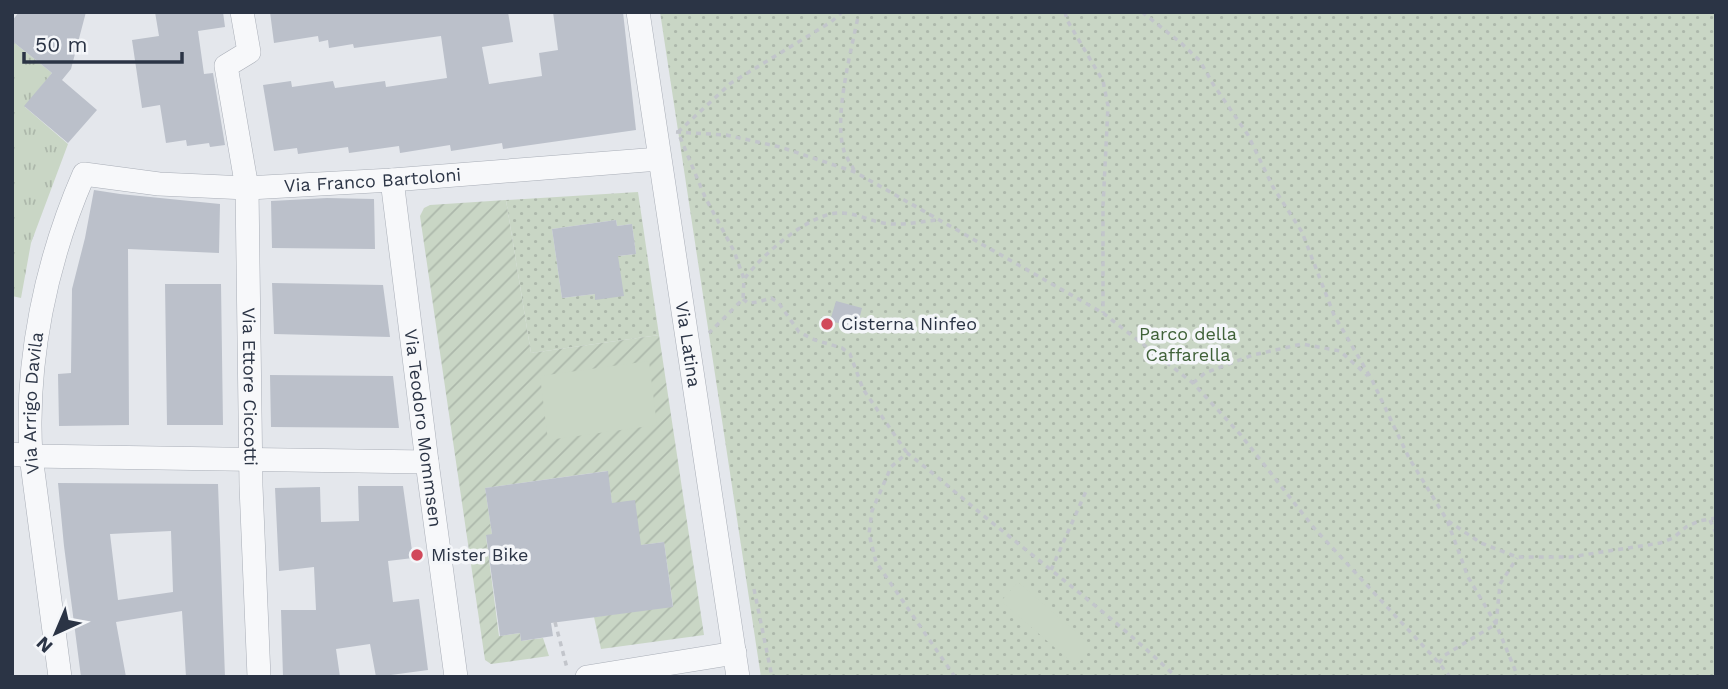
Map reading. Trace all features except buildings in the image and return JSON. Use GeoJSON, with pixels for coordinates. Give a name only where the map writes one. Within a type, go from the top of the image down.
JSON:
{"type":"FeatureCollection","features":[{"type":"Feature","properties":{"kind":"street","name":"Via Ettore Ciccotti"},"geometry":{"type":"LineString","coordinates":[[242,12],[249,52],[226,66],[247,188],[250,459],[259,677]]}},
{"type":"Feature","properties":{"kind":"street","name":"Via Latina"},"geometry":{"type":"LineString","coordinates":[[638,12],[738,677]]}},
{"type":"Feature","properties":{"kind":"street","name":"Via Franco Bartoloni"},"geometry":{"type":"LineString","coordinates":[[84,174],[159,184],[247,188],[392,180],[659,159]]}},
{"type":"Feature","properties":{"kind":"street","name":"Via Arrigo Davila"},"geometry":{"type":"LineString","coordinates":[[60,677],[22,455],[30,430],[31,388],[52,264],[84,174]]}},
{"type":"Feature","properties":{"kind":"street","name":"Via Teodoro Mommsen"},"geometry":{"type":"LineString","coordinates":[[392,180],[456,677]]}},
{"type":"Feature","properties":{"kind":"street"},"geometry":{"type":"LineString","coordinates":[[22,455],[427,462]]}},
{"type":"Feature","properties":{"kind":"street"},"geometry":{"type":"LineString","coordinates":[[587,677],[735,653]]}},
{"type":"Feature","properties":{"kind":"path"},"geometry":{"type":"LineString","coordinates":[[678,132],[731,83],[831,22],[842,12]]}},
{"type":"Feature","properties":{"kind":"path"},"geometry":{"type":"LineString","coordinates":[[855,172],[844,151],[840,125],[859,12]]}},
{"type":"Feature","properties":{"kind":"path"},"geometry":{"type":"LineString","coordinates":[[1065,12],[1067,20],[1103,81],[1108,106],[1103,206],[1103,313]]}},
{"type":"Feature","properties":{"kind":"path"},"geometry":{"type":"LineString","coordinates":[[1142,12],[1200,61],[1248,135],[1272,187],[1303,232],[1334,315],[1372,380],[1409,458],[1447,520],[1468,577],[1496,624],[1518,677]]}},
{"type":"Feature","properties":{"kind":"path"},"geometry":{"type":"LineString","coordinates":[[678,132],[726,135],[780,146],[855,172],[1103,313],[1193,383],[1240,434],[1314,528],[1450,677]]}},
{"type":"Feature","properties":{"kind":"path"},"geometry":{"type":"LineString","coordinates":[[678,132],[705,197],[734,251],[744,279],[743,299],[707,334]]}},
{"type":"Feature","properties":{"kind":"path"},"geometry":{"type":"LineString","coordinates":[[744,279],[756,264],[787,237],[814,219],[840,212],[886,223],[908,225],[939,219]]}},
{"type":"Feature","properties":{"kind":"path"},"geometry":{"type":"LineString","coordinates":[[743,299],[748,303],[771,298],[778,302],[800,332],[815,340],[842,348],[850,354],[863,389],[907,453],[1085,596],[1176,677]]}},
{"type":"Feature","properties":{"kind":"path"},"geometry":{"type":"LineString","coordinates":[[1193,383],[1205,373],[1253,355],[1302,344],[1340,351],[1372,380]]}},
{"type":"Feature","properties":{"kind":"path"},"geometry":{"type":"LineString","coordinates":[[907,453],[891,467],[872,511],[869,534],[876,562],[955,677]]}},
{"type":"Feature","properties":{"kind":"path"},"geometry":{"type":"LineString","coordinates":[[1051,570],[1087,489]]}},
{"type":"Feature","properties":{"kind":"path"},"geometry":{"type":"LineString","coordinates":[[1447,520],[1481,543],[1517,557],[1570,557],[1660,543],[1699,521],[1716,518]]}},
{"type":"Feature","properties":{"kind":"path"},"geometry":{"type":"LineString","coordinates":[[1710,520],[1716,533]]}},
{"type":"Feature","properties":{"kind":"path"},"geometry":{"type":"LineString","coordinates":[[1496,624],[1500,584],[1517,557]]}},
{"type":"Feature","properties":{"kind":"path"},"geometry":{"type":"LineString","coordinates":[[754,589],[772,677]]}},
{"type":"Feature","properties":{"kind":"path"},"geometry":{"type":"LineString","coordinates":[[555,622],[569,677]]}},
{"type":"Feature","properties":{"kind":"path"},"geometry":{"type":"LineString","coordinates":[[1440,663],[1445,655],[1496,624]]}},
{"type":"Feature","properties":{"kind":"green space","name":"Parco della Caffarella"},"geometry":{"type":"Polygon","coordinates":[[[660,12],[1716,12],[1716,677],[761,677],[660,12]]]}},
{"type":"Feature","properties":{"kind":"green space"},"geometry":{"type":"Polygon","coordinates":[[[12,41],[52,73],[25,107],[68,144],[31,243],[21,298],[12,296],[12,41]]]}},
{"type":"Feature","properties":{"kind":"green space"},"geometry":{"type":"Polygon","coordinates":[[[638,192],[659,335],[531,353],[506,200],[638,192]],[[616,220],[552,229],[562,298],[595,294],[595,299],[618,256],[636,254],[632,224],[617,226],[616,220]]]}},
{"type":"Feature","properties":{"kind":"green space"},"geometry":{"type":"Polygon","coordinates":[[[506,200],[531,353],[659,335],[704,635],[601,649],[594,617],[673,606],[664,542],[575,554],[616,528],[607,471],[485,488],[492,534],[486,536],[499,636],[520,633],[521,641],[543,638],[549,656],[491,664],[485,660],[420,216],[424,208],[430,205],[506,200]]]}},
{"type":"Feature","properties":{"kind":"green space"},"geometry":{"type":"Polygon","coordinates":[[[649,361],[657,425],[548,440],[540,376],[649,361]]]}},
{"type":"Feature","properties":{"kind":"green space"},"geometry":{"type":"Polygon","coordinates":[[[1018,582],[1093,647],[1076,666],[1001,601],[1018,582]]]}},
{"type":"Feature","properties":{"kind":"place","name":"Cisterna Ninfeo"},"geometry":{"type":"Point","coordinates":[827,324]}},
{"type":"Feature","properties":{"kind":"place","name":"Mister Bike"},"geometry":{"type":"Point","coordinates":[417,555]}}]}
